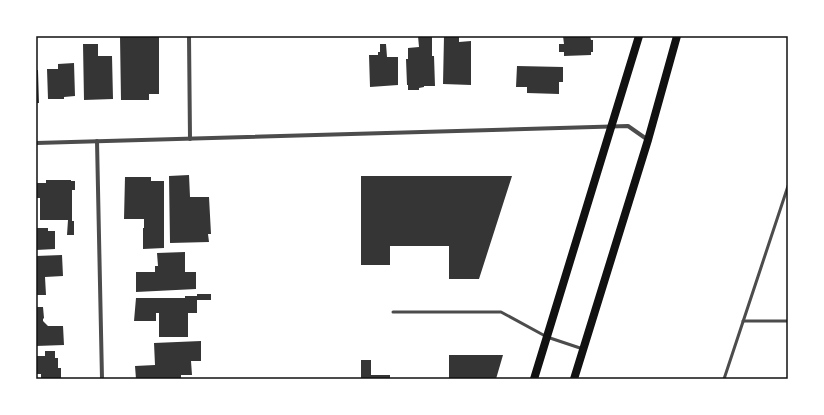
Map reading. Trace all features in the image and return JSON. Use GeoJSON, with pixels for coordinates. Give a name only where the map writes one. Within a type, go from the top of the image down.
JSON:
{"type":"FeatureCollection","features":[{"type":"Feature","properties":{"kind":"main road"},"geometry":{"type":"LineString","coordinates":[[534,379],[639,36]]}},
{"type":"Feature","properties":{"kind":"main road"},"geometry":{"type":"LineString","coordinates":[[574,379],[648,140],[677,36]]}},
{"type":"Feature","properties":{"kind":"street"},"geometry":{"type":"LineString","coordinates":[[189,36],[190,139]]}},
{"type":"Feature","properties":{"kind":"street"},"geometry":{"type":"LineString","coordinates":[[36,143],[628,126],[648,140]]}},
{"type":"Feature","properties":{"kind":"street"},"geometry":{"type":"LineString","coordinates":[[97,141],[102,379]]}},
{"type":"Feature","properties":{"kind":"lane"},"geometry":{"type":"LineString","coordinates":[[724,379],[788,186]]}},
{"type":"Feature","properties":{"kind":"lane"},"geometry":{"type":"LineString","coordinates":[[393,312],[501,312],[547,337],[583,349]]}},
{"type":"Feature","properties":{"kind":"lane"},"geometry":{"type":"LineString","coordinates":[[743,321],[788,321]]}},
{"type":"Feature","properties":{"kind":"building"},"geometry":{"type":"Polygon","coordinates":[[[120,36],[159,36],[159,94],[149,94],[149,100],[121,100],[120,36]]]}},
{"type":"Feature","properties":{"kind":"building"},"geometry":{"type":"Polygon","coordinates":[[[418,36],[432,36],[435,86],[424,86],[419,88],[419,90],[408,90],[406,59],[408,59],[408,48],[419,47],[418,36]]]}},
{"type":"Feature","properties":{"kind":"building"},"geometry":{"type":"Polygon","coordinates":[[[444,36],[459,36],[459,42],[471,41],[471,85],[443,84],[444,36]]]}},
{"type":"Feature","properties":{"kind":"building"},"geometry":{"type":"Polygon","coordinates":[[[563,36],[590,36],[591,40],[593,40],[593,52],[591,52],[591,55],[564,56],[564,52],[559,52],[559,44],[564,44],[563,36]]]}},
{"type":"Feature","properties":{"kind":"building"},"geometry":{"type":"Polygon","coordinates":[[[83,44],[98,44],[98,56],[112,56],[113,99],[84,100],[83,44]]]}},
{"type":"Feature","properties":{"kind":"building"},"geometry":{"type":"Polygon","coordinates":[[[380,44],[386,44],[387,57],[398,57],[398,85],[370,87],[369,55],[378,55],[378,52],[380,52],[380,44]]]}},
{"type":"Feature","properties":{"kind":"building"},"geometry":{"type":"Polygon","coordinates":[[[74,63],[75,96],[64,97],[64,99],[48,99],[47,69],[58,69],[58,64],[74,63]]]}},
{"type":"Feature","properties":{"kind":"building"},"geometry":{"type":"Polygon","coordinates":[[[517,66],[563,67],[563,82],[559,82],[559,94],[527,93],[527,87],[516,87],[517,66]]]}},
{"type":"Feature","properties":{"kind":"building"},"geometry":{"type":"Polygon","coordinates":[[[36,70],[38,70],[39,103],[36,103],[36,70]]]}},
{"type":"Feature","properties":{"kind":"building"},"geometry":{"type":"Polygon","coordinates":[[[189,175],[190,197],[209,197],[211,234],[208,234],[209,242],[170,243],[169,176],[189,175]]]}},
{"type":"Feature","properties":{"kind":"building"},"geometry":{"type":"Polygon","coordinates":[[[361,176],[512,176],[479,279],[449,279],[449,246],[390,246],[390,265],[361,265],[361,176]]]}},
{"type":"Feature","properties":{"kind":"building"},"geometry":{"type":"Polygon","coordinates":[[[125,177],[151,177],[151,181],[164,181],[164,248],[143,249],[144,219],[124,219],[125,177]]]}},
{"type":"Feature","properties":{"kind":"building"},"geometry":{"type":"Polygon","coordinates":[[[46,180],[75,181],[75,190],[72,190],[72,221],[74,221],[74,235],[67,235],[68,220],[40,220],[40,198],[36,198],[36,183],[46,183],[46,180]]]}},
{"type":"Feature","properties":{"kind":"building"},"geometry":{"type":"Polygon","coordinates":[[[36,228],[48,228],[48,231],[55,231],[55,249],[36,250],[36,228]]]}},
{"type":"Feature","properties":{"kind":"building"},"geometry":{"type":"Polygon","coordinates":[[[185,252],[185,272],[196,272],[196,289],[136,292],[136,272],[155,272],[155,266],[158,266],[157,253],[185,252]]]}},
{"type":"Feature","properties":{"kind":"building"},"geometry":{"type":"Polygon","coordinates":[[[62,255],[63,276],[45,277],[46,295],[36,295],[36,256],[62,255]]]}},
{"type":"Feature","properties":{"kind":"building"},"geometry":{"type":"Polygon","coordinates":[[[197,294],[211,294],[211,300],[197,300],[197,313],[188,313],[188,337],[159,337],[159,313],[156,313],[156,321],[134,321],[136,298],[185,298],[185,296],[197,296],[197,294]]]}},
{"type":"Feature","properties":{"kind":"building"},"geometry":{"type":"Polygon","coordinates":[[[36,307],[43,307],[43,321],[48,326],[63,326],[64,345],[36,346],[36,307]]]}},
{"type":"Feature","properties":{"kind":"building"},"geometry":{"type":"Polygon","coordinates":[[[201,341],[201,361],[191,361],[192,375],[181,375],[181,379],[136,379],[135,366],[155,365],[154,343],[201,341]]]}},
{"type":"Feature","properties":{"kind":"building"},"geometry":{"type":"Polygon","coordinates":[[[45,351],[55,351],[55,358],[58,358],[58,368],[61,368],[61,379],[41,378],[41,374],[36,374],[36,356],[45,356],[45,351]]]}},
{"type":"Feature","properties":{"kind":"building"},"geometry":{"type":"Polygon","coordinates":[[[449,355],[503,355],[496,379],[449,379],[449,355]]]}},
{"type":"Feature","properties":{"kind":"building"},"geometry":{"type":"Polygon","coordinates":[[[361,360],[371,360],[371,375],[390,375],[390,379],[361,379],[361,360]]]}}]}
